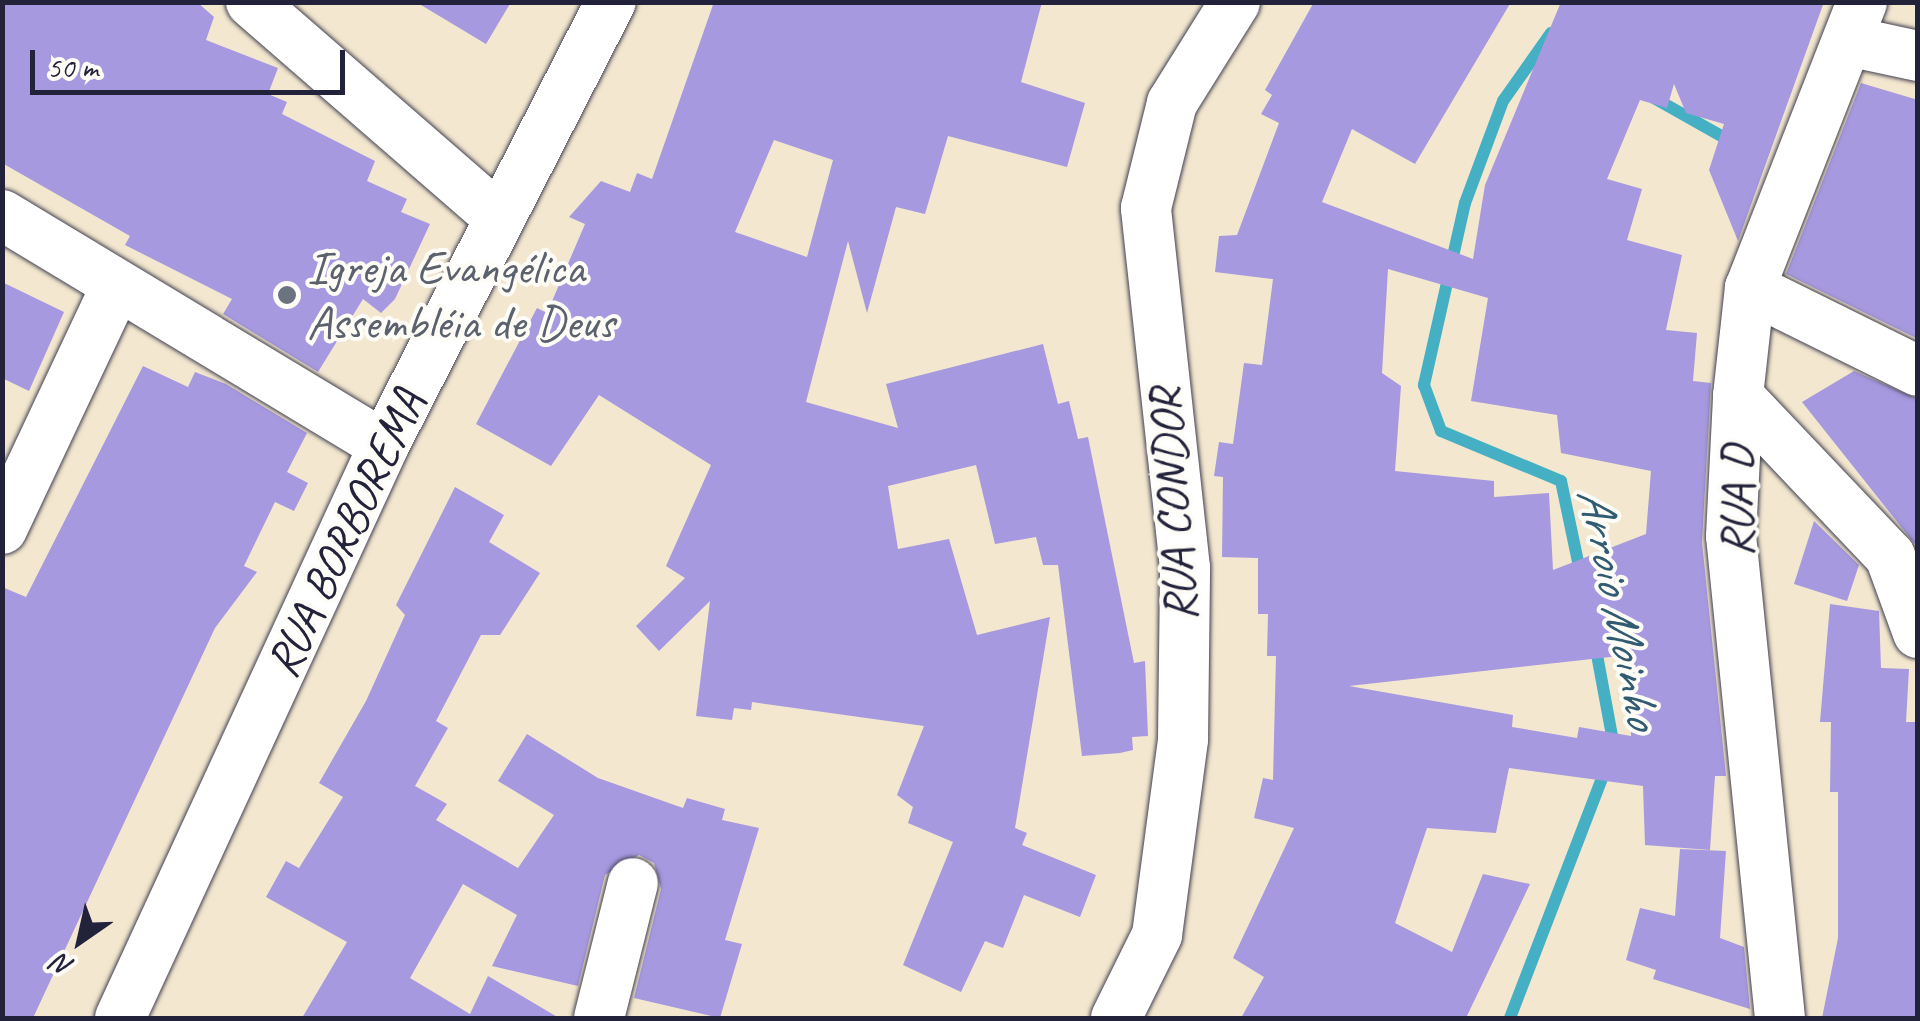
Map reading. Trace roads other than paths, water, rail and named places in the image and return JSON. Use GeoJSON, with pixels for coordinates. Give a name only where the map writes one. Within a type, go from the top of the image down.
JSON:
{"type":"FeatureCollection","features":[{"type":"Feature","properties":{"kind":"street"},"geometry":{"type":"LineString","coordinates":[[251,2],[497,216]]}},
{"type":"Feature","properties":{"kind":"street","name":"RUA BORBOREMA"},"geometry":{"type":"LineString","coordinates":[[120,1018],[384,445],[497,216],[611,2]]}},
{"type":"Feature","properties":{"kind":"street","name":"RUA CONDOR"},"geometry":{"type":"LineString","coordinates":[[1116,1018],[1157,935],[1182,740],[1185,568],[1146,208],[1172,103],[1235,2]]}},
{"type":"Feature","properties":{"kind":"street"},"geometry":{"type":"LineString","coordinates":[[1855,22],[1918,56]]}},
{"type":"Feature","properties":{"kind":"street","name":"RUA D"},"geometry":{"type":"LineString","coordinates":[[1780,1018],[1731,536],[1738,396],[1750,288],[1855,22]]}},
{"type":"Feature","properties":{"kind":"street"},"geometry":{"type":"LineString","coordinates":[[2,215],[384,445]]}},
{"type":"Feature","properties":{"kind":"street"},"geometry":{"type":"LineString","coordinates":[[2,529],[116,287]]}},
{"type":"Feature","properties":{"kind":"street"},"geometry":{"type":"LineString","coordinates":[[1750,288],[1918,371]]}},
{"type":"Feature","properties":{"kind":"street"},"geometry":{"type":"LineString","coordinates":[[1738,396],[1890,556],[1918,634]]}},
{"type":"Feature","properties":{"kind":"street"},"geometry":{"type":"LineString","coordinates":[[599,1018],[634,883]]}},
{"type":"Feature","properties":{"kind":"waterway","name":"Arroio Moinho"},"geometry":{"type":"LineString","coordinates":[[1551,33],[1503,101],[1465,203],[1424,385],[1441,431],[1561,481],[1581,576]]}},
{"type":"Feature","properties":{"kind":"waterway"},"geometry":{"type":"LineString","coordinates":[[1654,98],[1732,142]]}},
{"type":"Feature","properties":{"kind":"waterway","name":"Arroio Moinho"},"geometry":{"type":"LineString","coordinates":[[1595,644],[1614,747]]}},
{"type":"Feature","properties":{"kind":"waterway","name":"Arroio Moinho"},"geometry":{"type":"LineString","coordinates":[[1510,1018],[1607,765]]}},
{"type":"Feature","properties":{"kind":"place","name":"Igreja Evangélica Assembléia de Deus"},"geometry":{"type":"Point","coordinates":[287,295]}}]}
